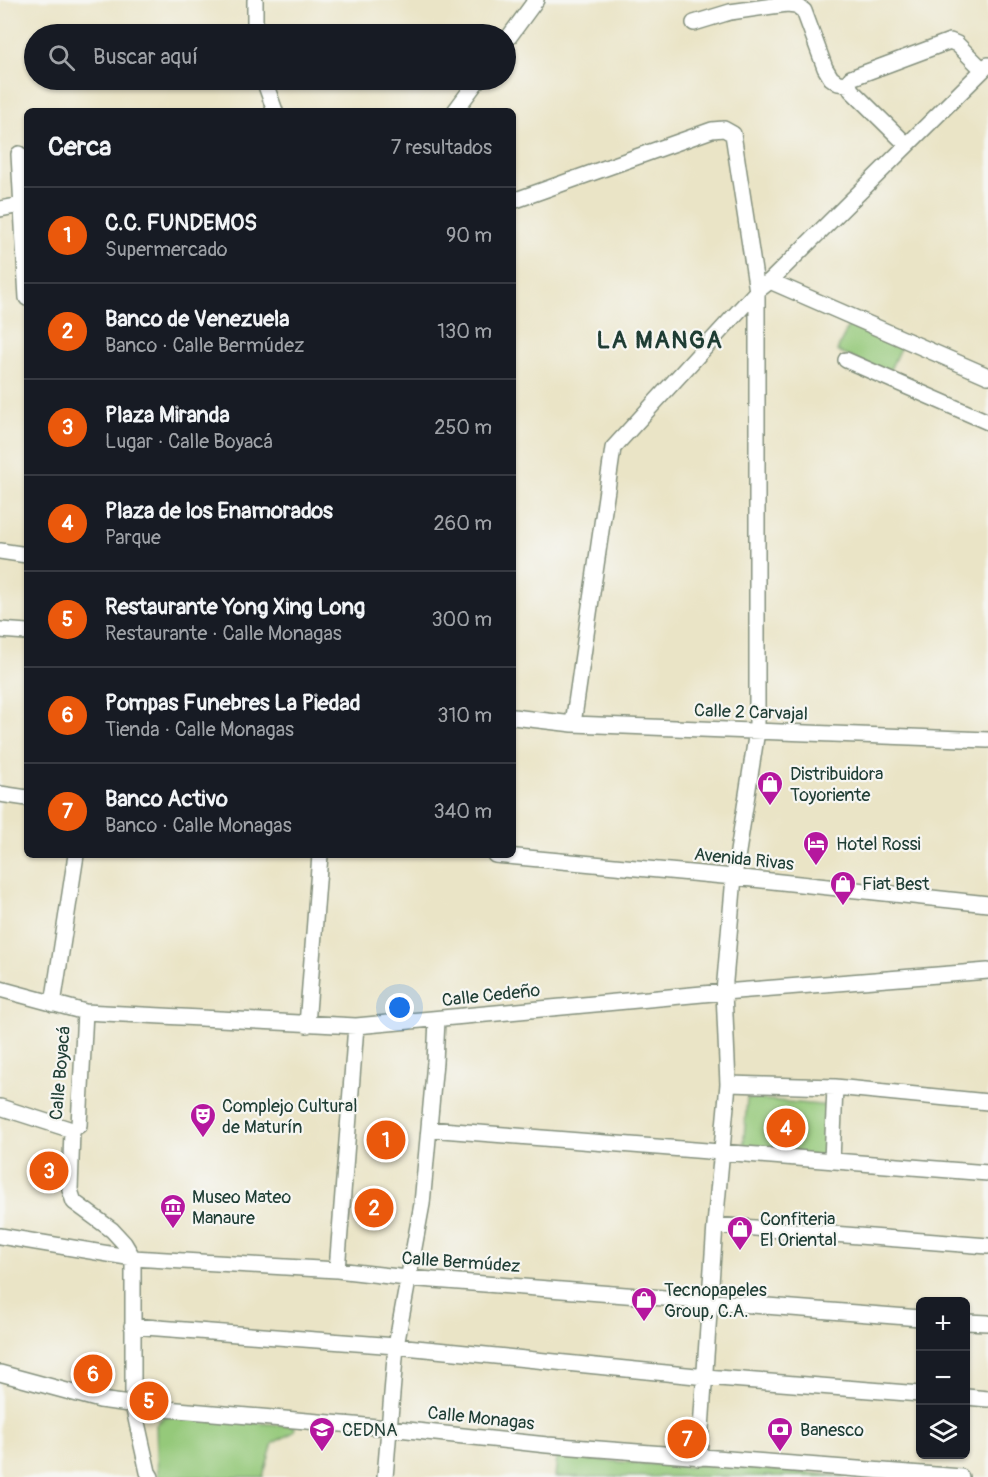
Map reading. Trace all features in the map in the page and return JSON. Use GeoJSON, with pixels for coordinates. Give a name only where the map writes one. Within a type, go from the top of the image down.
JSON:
{"type":"FeatureCollection","features":[{"type":"Feature","properties":{"kind":"street"},"geometry":{"type":"LineString","coordinates":[[255,0],[255,24]]}},
{"type":"Feature","properties":{"kind":"street"},"geometry":{"type":"LineString","coordinates":[[516,27],[536,0]]}},
{"type":"Feature","properties":{"kind":"street"},"geometry":{"type":"LineString","coordinates":[[694,23],[730,12],[787,4],[796,5],[804,11],[825,68],[831,78],[838,83],[849,84]]}},
{"type":"Feature","properties":{"kind":"street"},"geometry":{"type":"LineString","coordinates":[[573,724],[613,448],[757,291],[770,281],[907,145],[985,67],[957,44],[950,41],[851,78],[849,84],[851,90],[907,145]]}},
{"type":"Feature","properties":{"kind":"street"},"geometry":{"type":"LineString","coordinates":[[268,90],[274,108]]}},
{"type":"Feature","properties":{"kind":"street"},"geometry":{"type":"LineString","coordinates":[[457,108],[471,90]]}},
{"type":"Feature","properties":{"kind":"street"},"geometry":{"type":"LineString","coordinates":[[516,200],[712,130],[724,129],[733,134],[757,291],[758,731],[734,877],[724,992],[728,1084],[699,1458]]}},
{"type":"Feature","properties":{"kind":"street"},"geometry":{"type":"LineString","coordinates":[[19,154],[24,252]]}},
{"type":"Feature","properties":{"kind":"street"},"geometry":{"type":"LineString","coordinates":[[0,208],[21,205]]}},
{"type":"Feature","properties":{"kind":"street"},"geometry":{"type":"LineString","coordinates":[[770,281],[988,376]]}},
{"type":"Feature","properties":{"kind":"street"},"geometry":{"type":"LineString","coordinates":[[846,360],[988,422]]}},
{"type":"Feature","properties":{"kind":"street"},"geometry":{"type":"LineString","coordinates":[[0,551],[24,555]]}},
{"type":"Feature","properties":{"kind":"street"},"geometry":{"type":"LineString","coordinates":[[0,630],[24,632]]}},
{"type":"Feature","properties":{"kind":"street","name":"Calle 2 Carvajal"},"geometry":{"type":"LineString","coordinates":[[516,717],[573,724],[988,740]]}},
{"type":"Feature","properties":{"kind":"street"},"geometry":{"type":"LineString","coordinates":[[0,794],[24,798]]}},
{"type":"Feature","properties":{"kind":"street","name":"Avenida Rivas"},"geometry":{"type":"LineString","coordinates":[[516,857],[988,904]]}},
{"type":"Feature","properties":{"kind":"street"},"geometry":{"type":"LineString","coordinates":[[53,1004],[76,858]]}},
{"type":"Feature","properties":{"kind":"street"},"geometry":{"type":"LineString","coordinates":[[307,1025],[320,858]]}},
{"type":"Feature","properties":{"kind":"street","name":"Calle Cedeño"},"geometry":{"type":"LineString","coordinates":[[0,989],[85,1012],[356,1026],[724,992],[988,972]]}},
{"type":"Feature","properties":{"kind":"street","name":"Calle Boyacá"},"geometry":{"type":"LineString","coordinates":[[0,1107],[72,1130],[79,1125],[85,1012]]}},
{"type":"Feature","properties":{"kind":"street"},"geometry":{"type":"LineString","coordinates":[[385,1477],[396,1346],[422,1204],[437,1020]]}},
{"type":"Feature","properties":{"kind":"street"},"geometry":{"type":"LineString","coordinates":[[338,1270],[356,1026]]}},
{"type":"Feature","properties":{"kind":"street"},"geometry":{"type":"LineString","coordinates":[[728,1084],[835,1087],[988,1102]]}},
{"type":"Feature","properties":{"kind":"street"},"geometry":{"type":"LineString","coordinates":[[832,1161],[835,1087]]}},
{"type":"Feature","properties":{"kind":"street"},"geometry":{"type":"LineString","coordinates":[[429,1129],[988,1173]]}},
{"type":"Feature","properties":{"kind":"street"},"geometry":{"type":"LineString","coordinates":[[72,1130],[70,1190],[74,1202],[112,1230],[124,1243],[133,1258],[133,1405],[148,1475]]}},
{"type":"Feature","properties":{"kind":"street"},"geometry":{"type":"LineString","coordinates":[[716,1225],[988,1246]]}},
{"type":"Feature","properties":{"kind":"street","name":"Calle Bermúdez"},"geometry":{"type":"LineString","coordinates":[[0,1236],[133,1258],[338,1270],[407,1278],[916,1318]]}},
{"type":"Feature","properties":{"kind":"street"},"geometry":{"type":"LineString","coordinates":[[970,1322],[988,1323]]}},
{"type":"Feature","properties":{"kind":"street"},"geometry":{"type":"LineString","coordinates":[[132,1326],[396,1346],[706,1377],[916,1394]]}},
{"type":"Feature","properties":{"kind":"street","name":"Calle Monagas"},"geometry":{"type":"LineString","coordinates":[[0,1373],[100,1400],[133,1405],[548,1445],[961,1477]]}},
{"type":"Feature","properties":{"kind":"street"},"geometry":{"type":"LineString","coordinates":[[970,1397],[988,1399]]}},
{"type":"Feature","properties":{"kind":"green space"},"geometry":{"type":"Polygon","coordinates":[[[849,324],[901,346],[888,374],[837,351],[849,324]]]}},
{"type":"Feature","properties":{"kind":"green space"},"geometry":{"type":"Polygon","coordinates":[[[747,1098],[830,1106],[825,1158],[743,1151],[747,1098]]]}},
{"type":"Feature","properties":{"kind":"green space"},"geometry":{"type":"Polygon","coordinates":[[[164,1416],[295,1426],[294,1432],[273,1443],[263,1477],[158,1477],[156,1425],[164,1416]]]}},
{"type":"Feature","properties":{"kind":"green space"},"geometry":{"type":"Polygon","coordinates":[[[557,1457],[690,1467],[696,1464],[845,1476],[555,1477],[557,1457]]]}},
{"type":"Feature","properties":{"kind":"place","name":"Distribuidora Toyoriente"},"geometry":{"type":"Point","coordinates":[770,807]}},
{"type":"Feature","properties":{"kind":"place","name":"Hotel Rossi"},"geometry":{"type":"Point","coordinates":[816,867]}},
{"type":"Feature","properties":{"kind":"place","name":"Fiat Best"},"geometry":{"type":"Point","coordinates":[843,907]}},
{"type":"Feature","properties":{"kind":"place","name":"Plaza de los Enamorados"},"geometry":{"type":"Point","coordinates":[786,1128]}},
{"type":"Feature","properties":{"kind":"place","name":"Complejo Cultural de Maturín"},"geometry":{"type":"Point","coordinates":[203,1139]}},
{"type":"Feature","properties":{"kind":"place","name":"C.C. FUNDEMOS"},"geometry":{"type":"Point","coordinates":[386,1140]}},
{"type":"Feature","properties":{"kind":"place","name":"Plaza Miranda"},"geometry":{"type":"Point","coordinates":[49,1171]}},
{"type":"Feature","properties":{"kind":"place","name":"Banco de Venezuela"},"geometry":{"type":"Point","coordinates":[374,1208]}},
{"type":"Feature","properties":{"kind":"place","name":"Museo Mateo Manaure"},"geometry":{"type":"Point","coordinates":[173,1230]}},
{"type":"Feature","properties":{"kind":"place","name":"Confiteria El Oriental"},"geometry":{"type":"Point","coordinates":[740,1252]}},
{"type":"Feature","properties":{"kind":"place","name":"Tecnopapeles Group, C.A."},"geometry":{"type":"Point","coordinates":[644,1323]}},
{"type":"Feature","properties":{"kind":"place","name":"Pompas Funebres La Piedad"},"geometry":{"type":"Point","coordinates":[93,1374]}},
{"type":"Feature","properties":{"kind":"place","name":"Restaurante Yong Xing Long"},"geometry":{"type":"Point","coordinates":[149,1401]}},
{"type":"Feature","properties":{"kind":"place","name":"Banco Activo"},"geometry":{"type":"Point","coordinates":[687,1439]}},
{"type":"Feature","properties":{"kind":"place","name":"CEDNA"},"geometry":{"type":"Point","coordinates":[322,1453]}},
{"type":"Feature","properties":{"kind":"place","name":"Banesco"},"geometry":{"type":"Point","coordinates":[780,1453]}},
{"type":"Feature","properties":{"kind":"district","name":"LA MANGA"},"geometry":{"type":"Point","coordinates":[660,340]}}]}
